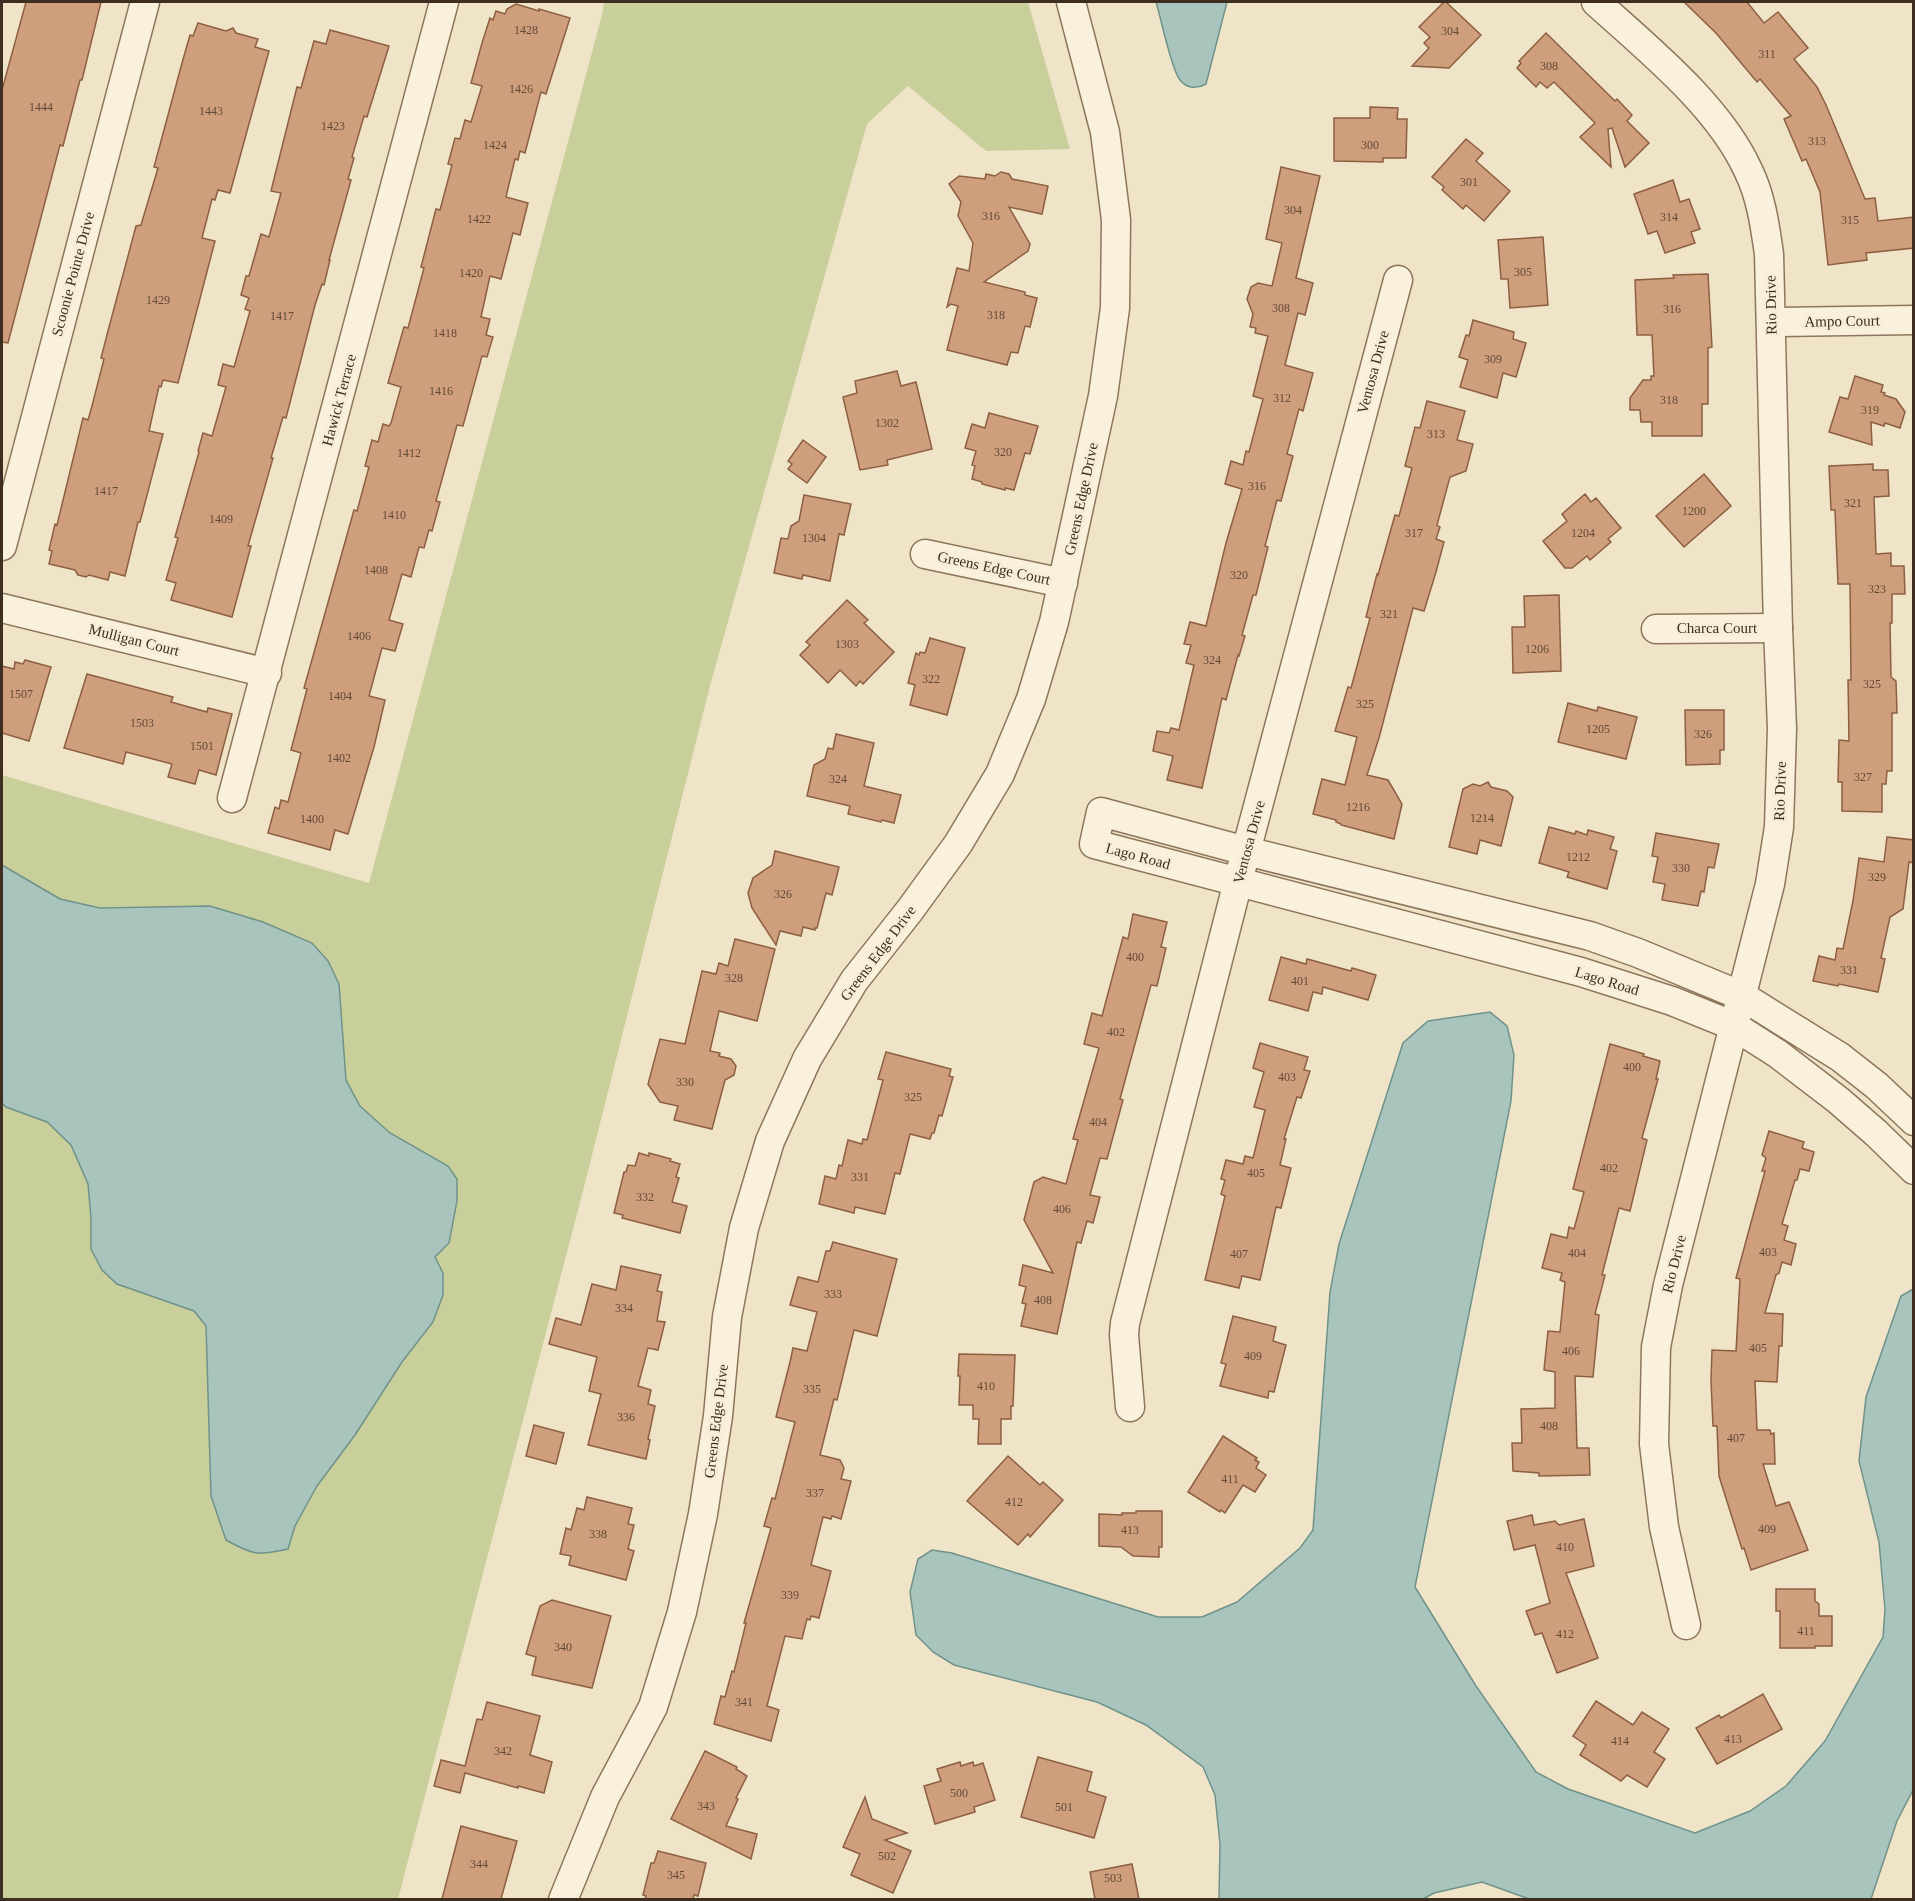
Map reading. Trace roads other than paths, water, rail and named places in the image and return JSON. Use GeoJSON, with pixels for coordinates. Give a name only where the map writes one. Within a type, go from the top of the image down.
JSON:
{"type":"FeatureCollection","features":[{"type":"Feature","properties":{"kind":"street","name":"Scoonie Pointe Drive"},"geometry":{"type":"LineString","coordinates":[[2,546],[145,2]]}},
{"type":"Feature","properties":{"kind":"street","name":"Hawick Terrace"},"geometry":{"type":"LineString","coordinates":[[232,798],[444,2]]}},
{"type":"Feature","properties":{"kind":"street","name":"Greens Edge Drive"},"geometry":{"type":"LineString","coordinates":[[563,1899],[605,1797],[653,1707],[682,1612],[703,1514],[718,1416],[727,1317],[744,1228],[770,1141],[807,1059],[854,981],[958,844],[1000,774],[1031,699],[1054,622],[1103,396],[1115,308],[1116,220],[1105,132],[1071,2]]}},
{"type":"Feature","properties":{"kind":"street","name":"Rio Drive"},"geometry":{"type":"LineString","coordinates":[[1596,2],[1667,68],[1722,125],[1749,170],[1762,212],[1769,254],[1782,728],[1779,827],[1770,884],[1668,1285],[1656,1347],[1654,1444],[1664,1527],[1686,1625]]}},
{"type":"Feature","properties":{"kind":"street","name":"Ventosa Drive"},"geometry":{"type":"LineString","coordinates":[[1130,1407],[1125,1323],[1246,851],[1398,280]]}},
{"type":"Feature","properties":{"kind":"street","name":"Ampo Court"},"geometry":{"type":"LineString","coordinates":[[1771,322],[1914,320]]}},
{"type":"Feature","properties":{"kind":"street","name":"Greens Edge Court"},"geometry":{"type":"LineString","coordinates":[[925,554],[1063,583]]}},
{"type":"Feature","properties":{"kind":"street","name":"Mulligan Court"},"geometry":{"type":"LineString","coordinates":[[2,608],[267,673]]}},
{"type":"Feature","properties":{"kind":"street","name":"Charca Court"},"geometry":{"type":"LineString","coordinates":[[1656,628],[1778,628]]}},
{"type":"Feature","properties":{"kind":"street","name":"Lago Road"},"geometry":{"type":"LineString","coordinates":[[1914,1121],[1877,1086],[1840,1058],[1742,996],[1692,974],[1590,936],[1246,851],[1101,812],[1094,844],[1238,884],[1590,975],[1672,1001],[1734,1026],[1812,1079],[1876,1133],[1914,1170]]}},
{"type":"Feature","properties":{"kind":"water"},"geometry":{"type":"Polygon","coordinates":[[[1156,2],[1227,2],[1206,84],[1192,87],[1180,80],[1170,55],[1156,2]]]}},
{"type":"Feature","properties":{"kind":"water"},"geometry":{"type":"Polygon","coordinates":[[[2,865],[60,899],[100,908],[210,906],[263,922],[312,943],[328,961],[339,984],[346,1080],[360,1106],[390,1133],[448,1166],[457,1179],[457,1201],[449,1243],[435,1257],[443,1273],[443,1295],[433,1322],[402,1362],[355,1435],[317,1486],[295,1526],[288,1549],[256,1553],[226,1540],[211,1496],[206,1326],[194,1311],[117,1284],[102,1270],[91,1249],[88,1184],[71,1145],[47,1122],[6,1107],[2,1103],[2,865]]]}},
{"type":"Feature","properties":{"kind":"water"},"geometry":{"type":"Polygon","coordinates":[[[1490,1012],[1507,1026],[1514,1055],[1511,1101],[1415,1587],[1476,1686],[1536,1772],[1568,1789],[1695,1833],[1750,1811],[1786,1786],[1825,1741],[1883,1637],[1885,1609],[1879,1542],[1859,1461],[1866,1397],[1901,1296],[1913,1289],[1913,1790],[1897,1821],[1871,1899],[1532,1900],[1482,1882],[1434,1893],[1423,1899],[1219,1899],[1220,1844],[1215,1795],[1203,1767],[1146,1725],[1097,1702],[954,1665],[933,1652],[916,1635],[910,1592],[918,1559],[932,1550],[952,1553],[1158,1617],[1202,1617],[1237,1602],[1300,1548],[1313,1530],[1330,1292],[1339,1244],[1403,1043],[1428,1021],[1490,1012]]]}}]}
